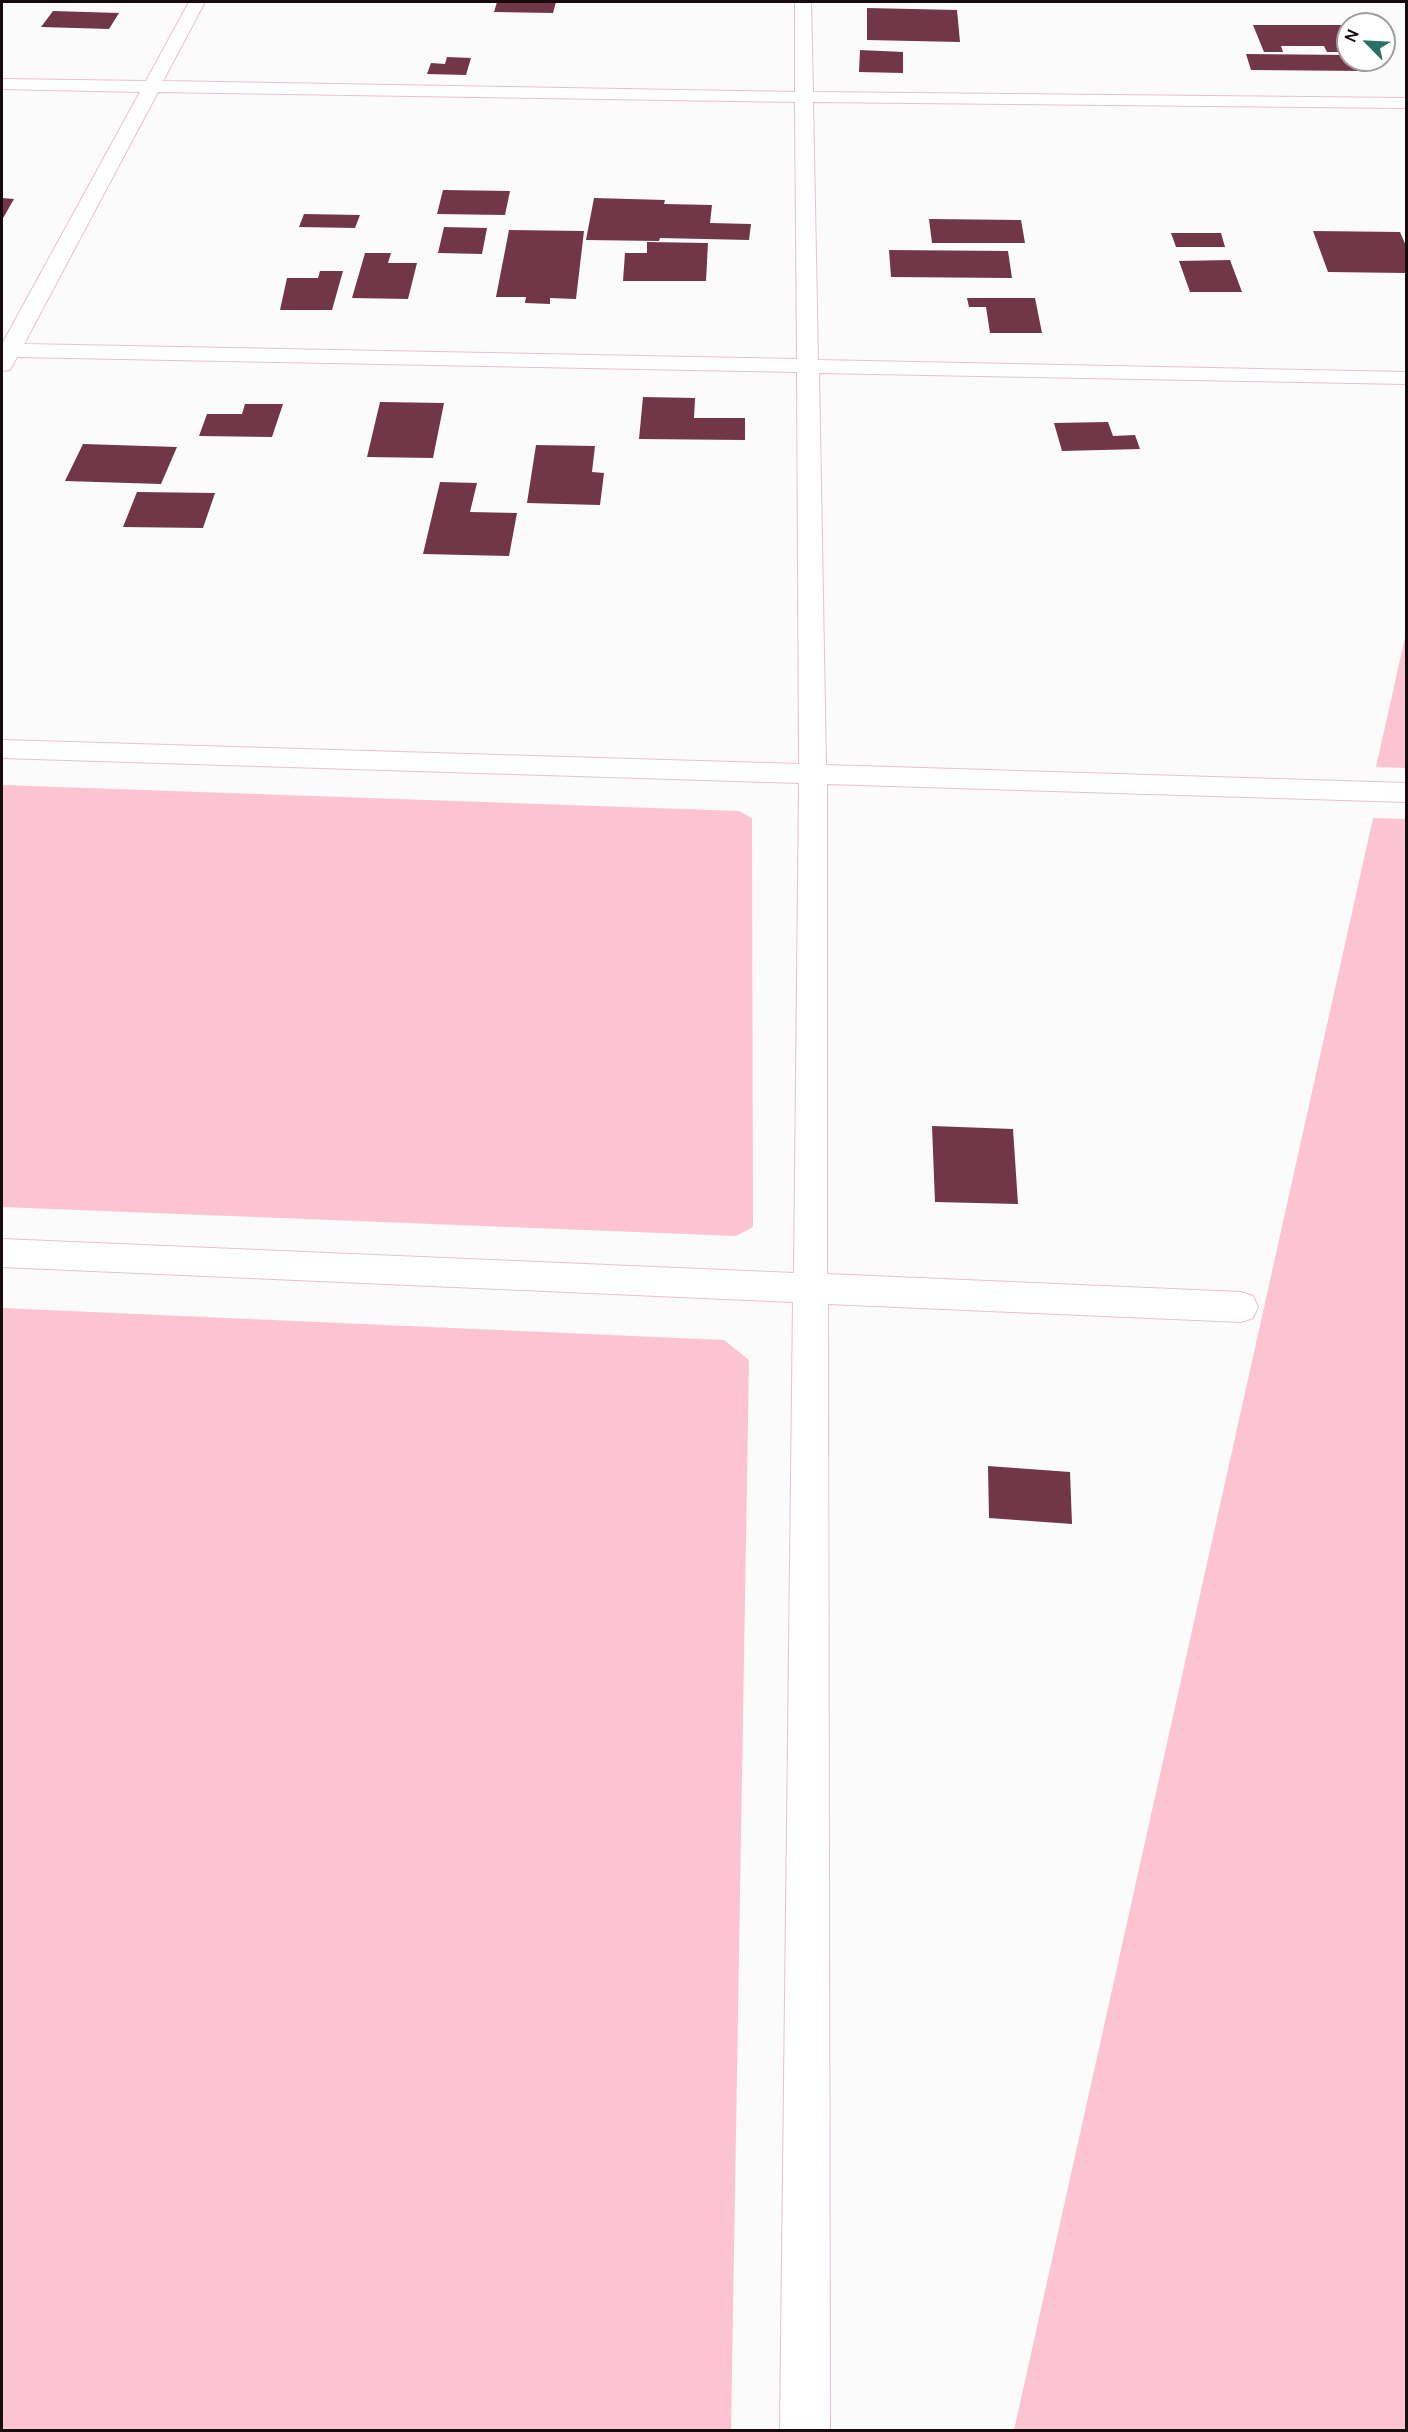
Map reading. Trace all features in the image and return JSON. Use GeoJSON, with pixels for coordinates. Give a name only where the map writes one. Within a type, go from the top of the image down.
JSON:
{"type":"FeatureCollection","features":[{"type":"Feature","properties":{"kind":"street"},"geometry":{"type":"LineString","coordinates":[[197,2],[4,355],[808,366],[1407,378]]}},
{"type":"Feature","properties":{"kind":"street"},"geometry":{"type":"LineString","coordinates":[[803,2],[813,774],[805,2430]]}},
{"type":"Feature","properties":{"kind":"street"},"geometry":{"type":"LineString","coordinates":[[2,84],[804,98],[1407,103]]}},
{"type":"Feature","properties":{"kind":"street"},"geometry":{"type":"LineString","coordinates":[[2,749],[1407,792]]}},
{"type":"Feature","properties":{"kind":"street"},"geometry":{"type":"LineString","coordinates":[[2,1253],[1241,1307]]}},
{"type":"Feature","properties":{"kind":"shaded area"},"geometry":{"type":"Polygon","coordinates":[[[1406,633],[1406,768],[1376,767],[1406,633]]]}},
{"type":"Feature","properties":{"kind":"shaded area"},"geometry":{"type":"Polygon","coordinates":[[[2,785],[739,811],[752,818],[753,1227],[736,1236],[2,1207],[2,785]]]}},
{"type":"Feature","properties":{"kind":"shaded area"},"geometry":{"type":"Polygon","coordinates":[[[1373,818],[1406,819],[1406,2430],[1014,2430],[1373,818]]]}},
{"type":"Feature","properties":{"kind":"shaded area"},"geometry":{"type":"Polygon","coordinates":[[[2,1308],[724,1340],[749,1360],[731,2430],[2,2430],[2,1308]]]}},
{"type":"Feature","properties":{"kind":"building"},"geometry":{"type":"Polygon","coordinates":[[[497,2],[556,2],[553,13],[494,12],[497,2]]]}},
{"type":"Feature","properties":{"kind":"building"},"geometry":{"type":"Polygon","coordinates":[[[867,8],[957,10],[960,42],[867,40],[867,8]]]}},
{"type":"Feature","properties":{"kind":"building"},"geometry":{"type":"Polygon","coordinates":[[[53,11],[119,13],[109,29],[41,27],[53,11]]]}},
{"type":"Feature","properties":{"kind":"building"},"geometry":{"type":"Polygon","coordinates":[[[1253,25],[1336,25],[1336,52],[1327,52],[1324,46],[1281,46],[1283,52],[1264,52],[1253,25]]]}},
{"type":"Feature","properties":{"kind":"building"},"geometry":{"type":"Polygon","coordinates":[[[860,50],[903,52],[903,73],[859,72],[860,50]]]}},
{"type":"Feature","properties":{"kind":"building"},"geometry":{"type":"Polygon","coordinates":[[[1246,54],[1336,55],[1336,71],[1251,70],[1246,54]]]}},
{"type":"Feature","properties":{"kind":"building"},"geometry":{"type":"Polygon","coordinates":[[[447,57],[471,58],[466,75],[427,74],[431,63],[445,64],[447,57]]]}},
{"type":"Feature","properties":{"kind":"building"},"geometry":{"type":"Polygon","coordinates":[[[443,190],[510,191],[505,215],[437,214],[443,190]]]}},
{"type":"Feature","properties":{"kind":"building"},"geometry":{"type":"Polygon","coordinates":[[[2,198],[14,199],[2,220],[2,198]]]}},
{"type":"Feature","properties":{"kind":"building"},"geometry":{"type":"Polygon","coordinates":[[[594,198],[665,200],[664,204],[712,205],[710,223],[751,224],[749,240],[660,238],[659,241],[586,240],[594,198]]]}},
{"type":"Feature","properties":{"kind":"building"},"geometry":{"type":"Polygon","coordinates":[[[304,214],[360,215],[355,228],[299,227],[304,214]]]}},
{"type":"Feature","properties":{"kind":"building"},"geometry":{"type":"Polygon","coordinates":[[[929,219],[1021,220],[1025,243],[932,243],[929,219]]]}},
{"type":"Feature","properties":{"kind":"building"},"geometry":{"type":"Polygon","coordinates":[[[444,227],[487,228],[482,254],[438,253],[444,227]]]}},
{"type":"Feature","properties":{"kind":"building"},"geometry":{"type":"Polygon","coordinates":[[[509,230],[584,231],[576,299],[550,298],[550,304],[525,303],[526,297],[496,297],[509,230]]]}},
{"type":"Feature","properties":{"kind":"building"},"geometry":{"type":"Polygon","coordinates":[[[1313,231],[1400,232],[1406,246],[1406,273],[1328,272],[1313,231]]]}},
{"type":"Feature","properties":{"kind":"building"},"geometry":{"type":"Polygon","coordinates":[[[1171,233],[1221,233],[1225,247],[1176,247],[1171,233]]]}},
{"type":"Feature","properties":{"kind":"building"},"geometry":{"type":"Polygon","coordinates":[[[647,242],[708,243],[706,281],[623,281],[625,253],[647,253],[647,242]]]}},
{"type":"Feature","properties":{"kind":"building"},"geometry":{"type":"Polygon","coordinates":[[[889,250],[1008,251],[1012,278],[891,277],[889,250]]]}},
{"type":"Feature","properties":{"kind":"building"},"geometry":{"type":"Polygon","coordinates":[[[365,253],[391,253],[388,263],[417,263],[408,299],[352,298],[365,253]]]}},
{"type":"Feature","properties":{"kind":"building"},"geometry":{"type":"Polygon","coordinates":[[[1230,260],[1242,292],[1190,292],[1179,261],[1230,260]]]}},
{"type":"Feature","properties":{"kind":"building"},"geometry":{"type":"Polygon","coordinates":[[[320,271],[343,271],[332,310],[280,310],[287,278],[318,278],[320,271]]]}},
{"type":"Feature","properties":{"kind":"building"},"geometry":{"type":"Polygon","coordinates":[[[967,298],[1035,298],[1042,333],[990,333],[986,307],[969,307],[967,298]]]}},
{"type":"Feature","properties":{"kind":"building"},"geometry":{"type":"Polygon","coordinates":[[[643,397],[695,398],[694,418],[745,418],[745,440],[639,439],[643,397]]]}},
{"type":"Feature","properties":{"kind":"building"},"geometry":{"type":"Polygon","coordinates":[[[380,402],[444,403],[433,458],[367,457],[380,402]]]}},
{"type":"Feature","properties":{"kind":"building"},"geometry":{"type":"Polygon","coordinates":[[[245,404],[283,404],[272,437],[199,436],[207,414],[242,414],[245,404]]]}},
{"type":"Feature","properties":{"kind":"building"},"geometry":{"type":"Polygon","coordinates":[[[1108,422],[1113,436],[1135,435],[1140,449],[1062,451],[1054,423],[1108,422]]]}},
{"type":"Feature","properties":{"kind":"building"},"geometry":{"type":"Polygon","coordinates":[[[83,444],[177,447],[161,484],[65,481],[83,444]]]}},
{"type":"Feature","properties":{"kind":"building"},"geometry":{"type":"Polygon","coordinates":[[[536,445],[595,446],[592,472],[604,473],[600,505],[527,503],[536,445]]]}},
{"type":"Feature","properties":{"kind":"building"},"geometry":{"type":"Polygon","coordinates":[[[440,482],[477,483],[470,512],[517,513],[509,556],[423,554],[440,482]]]}},
{"type":"Feature","properties":{"kind":"building"},"geometry":{"type":"Polygon","coordinates":[[[137,492],[215,493],[203,528],[123,527],[137,492]]]}},
{"type":"Feature","properties":{"kind":"building"},"geometry":{"type":"Polygon","coordinates":[[[932,1126],[1013,1129],[1018,1204],[935,1202],[932,1126]]]}},
{"type":"Feature","properties":{"kind":"building"},"geometry":{"type":"Polygon","coordinates":[[[988,1466],[1070,1472],[1072,1524],[989,1518],[988,1466]]]}}]}
